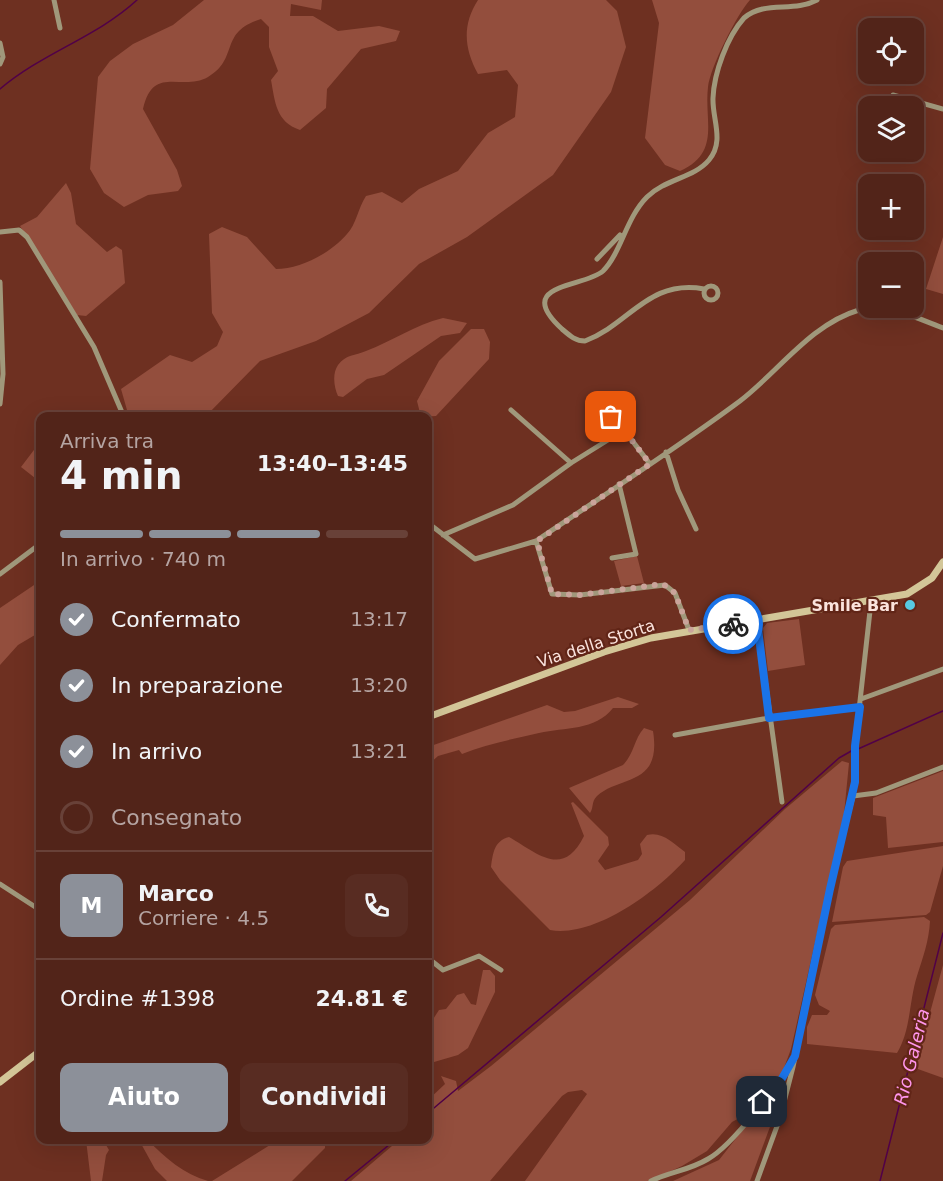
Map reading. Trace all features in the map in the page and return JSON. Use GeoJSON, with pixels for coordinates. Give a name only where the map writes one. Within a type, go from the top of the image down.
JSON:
{"type":"FeatureCollection","features":[{"type":"Feature","properties":{"kind":"main road","name":"Via della Storta"},"geometry":{"type":"LineString","coordinates":[[432,716],[604,652],[689,630],[871,602],[915,591],[932,578],[943,562]]}},
{"type":"Feature","properties":{"kind":"main road"},"geometry":{"type":"LineString","coordinates":[[0,1083],[36,1054]]}},
{"type":"Feature","properties":{"kind":"street"},"geometry":{"type":"LineString","coordinates":[[54,0],[60,28]]}},
{"type":"Feature","properties":{"kind":"street"},"geometry":{"type":"LineString","coordinates":[[704,289],[680,288],[662,292],[639,304],[590,339],[582,341],[572,338],[549,316],[546,306],[548,297],[557,287],[593,277],[602,271],[640,205],[652,193],[704,165],[714,153],[718,137],[713,100],[716,78],[728,46],[744,19],[767,6],[803,6],[817,0]]}},
{"type":"Feature","properties":{"kind":"street"},"geometry":{"type":"LineString","coordinates":[[0,43],[3,57],[0,64]]}},
{"type":"Feature","properties":{"kind":"street"},"geometry":{"type":"LineString","coordinates":[[893,95],[943,110]]}},
{"type":"Feature","properties":{"kind":"street"},"geometry":{"type":"LineString","coordinates":[[0,232],[17,230],[27,237],[94,347],[122,412]]}},
{"type":"Feature","properties":{"kind":"street"},"geometry":{"type":"LineString","coordinates":[[597,259],[623,232]]}},
{"type":"Feature","properties":{"kind":"street"},"geometry":{"type":"LineString","coordinates":[[0,282],[3,377],[0,404]]}},
{"type":"Feature","properties":{"kind":"street"},"geometry":{"type":"LineString","coordinates":[[432,525],[475,558],[537,541],[741,400],[807,340],[855,311],[869,308],[886,310],[943,328]]}},
{"type":"Feature","properties":{"kind":"street"},"geometry":{"type":"LineString","coordinates":[[597,405],[624,430],[650,464]]}},
{"type":"Feature","properties":{"kind":"street"},"geometry":{"type":"LineString","coordinates":[[511,410],[570,463]]}},
{"type":"Feature","properties":{"kind":"street"},"geometry":{"type":"LineString","coordinates":[[443,535],[513,505],[570,463],[624,430]]}},
{"type":"Feature","properties":{"kind":"street"},"geometry":{"type":"LineString","coordinates":[[666,452],[678,490],[696,529]]}},
{"type":"Feature","properties":{"kind":"street"},"geometry":{"type":"LineString","coordinates":[[612,558],[636,554],[619,484]]}},
{"type":"Feature","properties":{"kind":"street"},"geometry":{"type":"LineString","coordinates":[[537,541],[552,594],[580,595],[652,584],[665,585],[675,593],[689,630]]}},
{"type":"Feature","properties":{"kind":"street"},"geometry":{"type":"LineString","coordinates":[[0,574],[36,547]]}},
{"type":"Feature","properties":{"kind":"street"},"geometry":{"type":"LineString","coordinates":[[757,1181],[780,1118],[827,902],[853,796],[855,746],[871,602]]}},
{"type":"Feature","properties":{"kind":"street"},"geometry":{"type":"LineString","coordinates":[[757,621],[782,802]]}},
{"type":"Feature","properties":{"kind":"street"},"geometry":{"type":"LineString","coordinates":[[861,699],[943,669]]}},
{"type":"Feature","properties":{"kind":"street"},"geometry":{"type":"LineString","coordinates":[[675,735],[769,718],[860,707]]}},
{"type":"Feature","properties":{"kind":"street"},"geometry":{"type":"LineString","coordinates":[[853,796],[876,793],[943,767]]}},
{"type":"Feature","properties":{"kind":"street"},"geometry":{"type":"LineString","coordinates":[[0,884],[36,906]]}},
{"type":"Feature","properties":{"kind":"street"},"geometry":{"type":"LineString","coordinates":[[432,961],[443,970],[479,956],[501,970]]}},
{"type":"Feature","properties":{"kind":"street"},"geometry":{"type":"LineString","coordinates":[[651,1181],[697,1165],[718,1152],[777,1087],[795,1056]]}},
{"type":"Feature","properties":{"kind":"shaded area"},"geometry":{"type":"Polygon","coordinates":[[[204,0],[322,0],[321,10],[291,4],[290,16],[313,16],[338,31],[379,26],[400,31],[396,41],[361,49],[327,89],[326,108],[300,130],[286,122],[278,110],[271,80],[278,71],[269,47],[269,27],[261,19],[248,24],[234,38],[218,70],[198,81],[161,83],[154,87],[148,95],[143,109],[177,170],[182,186],[178,191],[148,195],[124,207],[104,193],[90,169],[98,77],[110,61],[133,44],[173,25],[204,0]]]}},
{"type":"Feature","properties":{"kind":"shaded area"},"geometry":{"type":"Polygon","coordinates":[[[478,0],[606,0],[617,11],[626,47],[611,92],[553,175],[467,237],[419,264],[369,313],[316,341],[260,361],[210,412],[128,412],[121,389],[170,355],[192,362],[217,346],[223,332],[212,313],[209,234],[222,227],[247,237],[276,269],[305,263],[333,247],[347,234],[366,196],[382,192],[402,203],[419,189],[458,171],[488,133],[515,117],[518,85],[507,70],[478,74],[473,64],[468,46],[467,28],[478,0]]]}},
{"type":"Feature","properties":{"kind":"shaded area"},"geometry":{"type":"Polygon","coordinates":[[[652,0],[750,0],[725,42],[710,78],[706,145],[701,155],[693,163],[680,171],[665,165],[645,138],[659,23],[652,0]]]}},
{"type":"Feature","properties":{"kind":"shaded area"},"geometry":{"type":"Polygon","coordinates":[[[66,183],[71,193],[76,224],[107,252],[116,246],[122,250],[125,283],[86,316],[77,315],[20,226],[37,217],[66,183]]]}},
{"type":"Feature","properties":{"kind":"shaded area"},"geometry":{"type":"Polygon","coordinates":[[[943,237],[943,294],[926,289],[943,237]]]}},
{"type":"Feature","properties":{"kind":"shaded area"},"geometry":{"type":"Polygon","coordinates":[[[443,318],[467,323],[460,333],[441,336],[384,375],[367,379],[343,397],[338,396],[334,376],[338,365],[344,359],[443,318]]]}},
{"type":"Feature","properties":{"kind":"shaded area"},"geometry":{"type":"Polygon","coordinates":[[[471,329],[484,329],[490,342],[489,359],[436,416],[432,416],[432,412],[420,412],[417,401],[439,361],[471,329]]]}},
{"type":"Feature","properties":{"kind":"shaded area"},"geometry":{"type":"Polygon","coordinates":[[[36,447],[35,478],[21,467],[36,447]]]}},
{"type":"Feature","properties":{"kind":"shaded area"},"geometry":{"type":"Polygon","coordinates":[[[637,556],[644,583],[621,586],[614,561],[637,556]]]}},
{"type":"Feature","properties":{"kind":"shaded area"},"geometry":{"type":"Polygon","coordinates":[[[36,584],[36,634],[18,645],[0,665],[0,608],[36,584]]]}},
{"type":"Feature","properties":{"kind":"shaded area"},"geometry":{"type":"Polygon","coordinates":[[[799,619],[805,665],[768,671],[763,628],[767,623],[799,619]]]}},
{"type":"Feature","properties":{"kind":"shaded area"},"geometry":{"type":"Polygon","coordinates":[[[618,697],[639,704],[632,708],[613,708],[598,721],[579,727],[539,733],[462,754],[459,750],[438,756],[432,761],[432,746],[547,705],[564,712],[575,711],[618,697]]]}},
{"type":"Feature","properties":{"kind":"shaded area"},"geometry":{"type":"Polygon","coordinates":[[[644,728],[653,731],[654,749],[651,762],[637,777],[606,789],[597,796],[590,813],[569,788],[623,765],[644,728]]]}},
{"type":"Feature","properties":{"kind":"shaded area"},"geometry":{"type":"Polygon","coordinates":[[[842,761],[849,763],[844,814],[791,1049],[781,1076],[760,1095],[745,1115],[732,1122],[707,1151],[682,1166],[649,1181],[525,1181],[587,1094],[582,1090],[568,1092],[562,1096],[490,1181],[351,1181],[394,1144],[432,1144],[432,1096],[445,1084],[441,1076],[456,1081],[458,1091],[491,1066],[690,900],[785,809],[842,761]]]}},
{"type":"Feature","properties":{"kind":"shaded area"},"geometry":{"type":"Polygon","coordinates":[[[943,771],[943,842],[888,848],[886,817],[873,815],[873,798],[943,771]]]}},
{"type":"Feature","properties":{"kind":"shaded area"},"geometry":{"type":"Polygon","coordinates":[[[573,802],[608,837],[609,845],[598,861],[605,870],[638,860],[642,854],[640,844],[647,835],[652,834],[667,839],[685,852],[685,860],[642,898],[605,920],[568,931],[550,930],[500,880],[491,867],[495,848],[500,841],[509,837],[549,859],[567,857],[576,849],[584,836],[571,803],[573,802]]]}},
{"type":"Feature","properties":{"kind":"shaded area"},"geometry":{"type":"Polygon","coordinates":[[[943,846],[943,866],[930,912],[926,915],[832,922],[843,867],[847,861],[943,846]]]}},
{"type":"Feature","properties":{"kind":"shaded area"},"geometry":{"type":"Polygon","coordinates":[[[924,917],[930,921],[928,935],[914,986],[905,1035],[897,1053],[807,1044],[807,1027],[812,1015],[827,1015],[830,1011],[819,1005],[815,995],[831,929],[835,925],[924,917]]]}},
{"type":"Feature","properties":{"kind":"shaded area"},"geometry":{"type":"Polygon","coordinates":[[[943,965],[943,1078],[915,1068],[943,965]]]}},
{"type":"Feature","properties":{"kind":"shaded area"},"geometry":{"type":"Polygon","coordinates":[[[483,970],[490,970],[495,976],[495,992],[468,1048],[458,1055],[434,1062],[432,1065],[432,1021],[439,1010],[446,1009],[457,995],[464,993],[471,1004],[476,1005],[483,970]]]}},
{"type":"Feature","properties":{"kind":"shaded area"},"geometry":{"type":"Polygon","coordinates":[[[782,1080],[785,1086],[750,1181],[673,1181],[719,1160],[782,1080]]]}},
{"type":"Feature","properties":{"kind":"shaded area"},"geometry":{"type":"Polygon","coordinates":[[[86,1144],[105,1144],[109,1150],[106,1155],[102,1181],[91,1181],[86,1144]]]}},
{"type":"Feature","properties":{"kind":"shaded area"},"geometry":{"type":"Polygon","coordinates":[[[141,1144],[152,1144],[175,1165],[208,1181],[167,1181],[155,1169],[141,1144]]]}},
{"type":"Feature","properties":{"kind":"shaded area"},"geometry":{"type":"Polygon","coordinates":[[[272,1144],[325,1144],[325,1148],[292,1181],[212,1181],[272,1144]]]}},
{"type":"Feature","properties":{"kind":"waterway"},"geometry":{"type":"LineString","coordinates":[[0,89],[16,76],[105,24],[137,0]]}},
{"type":"Feature","properties":{"kind":"waterway"},"geometry":{"type":"LineString","coordinates":[[858,749],[943,711]]}},
{"type":"Feature","properties":{"kind":"waterway"},"geometry":{"type":"LineString","coordinates":[[432,1110],[661,917],[839,758],[853,750]]}},
{"type":"Feature","properties":{"kind":"waterway","name":"Rio Galeria"},"geometry":{"type":"LineString","coordinates":[[880,1181],[943,933]]}},
{"type":"Feature","properties":{"kind":"waterway"},"geometry":{"type":"LineString","coordinates":[[345,1181],[390,1144]]}},
{"type":"Feature","properties":{"kind":"way so far"},"geometry":{"type":"LineString","coordinates":[[611,417],[650,464],[537,541],[552,594],[580,595],[663,584],[675,593],[689,630],[733,624]]}},
{"type":"Feature","properties":{"kind":"place","name":"Smile Bar"},"geometry":{"type":"Point","coordinates":[910,605]}},
{"type":"Feature","properties":{"kind":"route"},"geometry":{"type":"LineString","coordinates":[[733,624],[757,621],[769,718],[860,707],[855,746],[856,767],[853,796],[834,868],[795,1056],[777,1087],[762,1102]]}}]}
